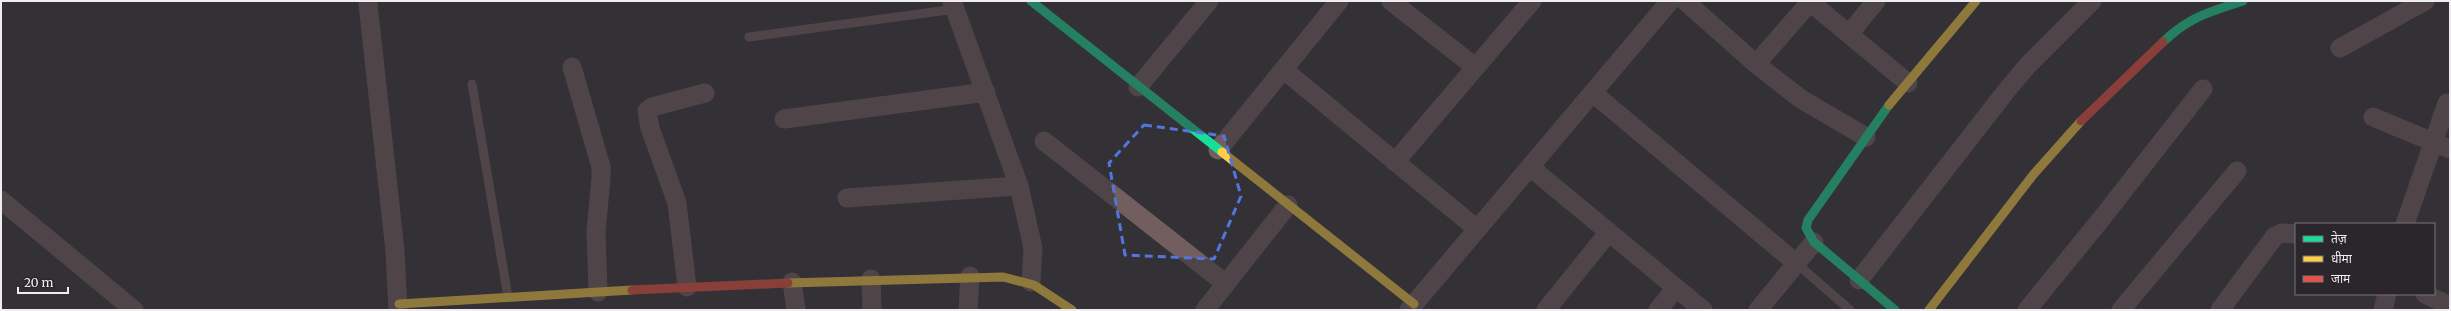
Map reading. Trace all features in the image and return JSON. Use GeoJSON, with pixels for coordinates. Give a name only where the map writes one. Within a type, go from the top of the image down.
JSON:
{"type":"FeatureCollection","features":[{"type":"Feature","properties":{"kind":"street"},"geometry":{"type":"LineString","coordinates":[[1031,1],[1412,307],[1670,1]]}},
{"type":"Feature","properties":{"kind":"street"},"geometry":{"type":"LineString","coordinates":[[1218,150],[1339,1]]}},
{"type":"Feature","properties":{"kind":"street"},"geometry":{"type":"LineString","coordinates":[[1392,1],[1475,67]]}},
{"type":"Feature","properties":{"kind":"street"},"geometry":{"type":"LineString","coordinates":[[1395,162],[1532,1]]}},
{"type":"Feature","properties":{"kind":"street"},"geometry":{"type":"LineString","coordinates":[[1685,1],[1756,64],[1801,99],[1866,137]]}},
{"type":"Feature","properties":{"kind":"street"},"geometry":{"type":"LineString","coordinates":[[1849,34],[1876,1]]}},
{"type":"Feature","properties":{"kind":"street"},"geometry":{"type":"LineString","coordinates":[[1895,310],[1814,242],[1806,228],[1808,220],[1866,137],[1908,83],[1976,1]]}},
{"type":"Feature","properties":{"kind":"street"},"geometry":{"type":"LineString","coordinates":[[1859,280],[2027,66],[2092,1]]}},
{"type":"Feature","properties":{"kind":"street"},"geometry":{"type":"LineString","coordinates":[[1929,310],[2033,175],[2090,110],[2180,26],[2204,14],[2243,1]]}},
{"type":"Feature","properties":{"kind":"street"},"geometry":{"type":"LineString","coordinates":[[2340,48],[2425,1]]}},
{"type":"Feature","properties":{"kind":"street"},"geometry":{"type":"LineString","coordinates":[[1756,64],[1811,2],[1908,83]]}},
{"type":"Feature","properties":{"kind":"street"},"geometry":{"type":"LineString","coordinates":[[368,4],[395,251],[398,307],[508,297],[687,286],[970,276],[1014,277],[1031,282],[1072,310]]}},
{"type":"Feature","properties":{"kind":"street"},"geometry":{"type":"LineString","coordinates":[[1138,87],[1201,4]]}},
{"type":"Feature","properties":{"kind":"street"},"geometry":{"type":"LineString","coordinates":[[954,5],[1019,186],[1033,248],[1031,282]]}},
{"type":"Feature","properties":{"kind":"street"},"geometry":{"type":"LineString","coordinates":[[572,68],[600,167],[601,178],[596,232],[598,292]]}},
{"type":"Feature","properties":{"kind":"street"},"geometry":{"type":"LineString","coordinates":[[1284,70],[1395,162],[1478,228]]}},
{"type":"Feature","properties":{"kind":"street"},"geometry":{"type":"LineString","coordinates":[[2027,310],[2102,218],[2203,89]]}},
{"type":"Feature","properties":{"kind":"street"},"geometry":{"type":"LineString","coordinates":[[784,119],[986,92]]}},
{"type":"Feature","properties":{"kind":"street"},"geometry":{"type":"LineString","coordinates":[[687,286],[677,203],[650,128],[647,111],[659,105],[705,93]]}},
{"type":"Feature","properties":{"kind":"street"},"geometry":{"type":"LineString","coordinates":[[1593,93],[1796,263]]}},
{"type":"Feature","properties":{"kind":"street"},"geometry":{"type":"LineString","coordinates":[[2405,223],[2442,145],[2447,103]]}},
{"type":"Feature","properties":{"kind":"street"},"geometry":{"type":"LineString","coordinates":[[2373,117],[2442,145]]}},
{"type":"Feature","properties":{"kind":"street"},"geometry":{"type":"LineString","coordinates":[[1044,141],[1226,284]]}},
{"type":"Feature","properties":{"kind":"street"},"geometry":{"type":"LineString","coordinates":[[1530,167],[1703,310]]}},
{"type":"Feature","properties":{"kind":"street"},"geometry":{"type":"LineString","coordinates":[[2121,310],[2237,171]]}},
{"type":"Feature","properties":{"kind":"street"},"geometry":{"type":"LineString","coordinates":[[847,198],[1019,186]]}},
{"type":"Feature","properties":{"kind":"street"},"geometry":{"type":"LineString","coordinates":[[1,200],[134,310]]}},
{"type":"Feature","properties":{"kind":"street"},"geometry":{"type":"LineString","coordinates":[[1205,310],[1288,206]]}},
{"type":"Feature","properties":{"kind":"street"},"geometry":{"type":"LineString","coordinates":[[1546,310],[1609,232]]}},
{"type":"Feature","properties":{"kind":"street"},"geometry":{"type":"LineString","coordinates":[[2220,310],[2275,236],[2282,233],[2295,234]]}},
{"type":"Feature","properties":{"kind":"street"},"geometry":{"type":"LineString","coordinates":[[1758,310],[1814,242]]}},
{"type":"Feature","properties":{"kind":"street"},"geometry":{"type":"LineString","coordinates":[[968,310],[970,276]]}},
{"type":"Feature","properties":{"kind":"street"},"geometry":{"type":"LineString","coordinates":[[1006,277],[1055,310]]}},
{"type":"Feature","properties":{"kind":"street"},"geometry":{"type":"LineString","coordinates":[[870,279],[872,310]]}},
{"type":"Feature","properties":{"kind":"street"},"geometry":{"type":"LineString","coordinates":[[792,282],[796,310]]}},
{"type":"Feature","properties":{"kind":"street"},"geometry":{"type":"LineString","coordinates":[[1658,310],[1676,288]]}},
{"type":"Feature","properties":{"kind":"street"},"geometry":{"type":"LineString","coordinates":[[2383,310],[2387,295]]}},
{"type":"Feature","properties":{"kind":"street"},"geometry":{"type":"LineString","coordinates":[[2427,295],[2450,306]]}},
{"type":"Feature","properties":{"kind":"lane"},"geometry":{"type":"LineString","coordinates":[[749,37],[954,5]]}},
{"type":"Feature","properties":{"kind":"lane"},"geometry":{"type":"LineString","coordinates":[[472,84],[508,297]]}},
{"type":"Feature","properties":{"kind":"lane"},"geometry":{"type":"LineString","coordinates":[[1796,263],[1850,310]]}},
{"type":"Feature","properties":{"kind":"highlighted area"},"geometry":{"type":"Polygon","coordinates":[[[1144,125],[1224,136],[1241,196],[1214,259],[1125,255],[1109,163],[1144,125]]]}},
{"type":"Feature","properties":{"kind":"traffic: fast"},"geometry":{"type":"LineString","coordinates":[[1031,1],[1222,152]]}},
{"type":"Feature","properties":{"kind":"traffic: fast"},"geometry":{"type":"LineString","coordinates":[[2163,42],[2182,27],[2200,16],[2243,1]]}},
{"type":"Feature","properties":{"kind":"traffic: fast"},"geometry":{"type":"LineString","coordinates":[[1889,105],[1808,220],[1806,228],[1814,242],[1895,310]]}},
{"type":"Feature","properties":{"kind":"traffic: slow"},"geometry":{"type":"LineString","coordinates":[[1889,105],[1976,1]]}},
{"type":"Feature","properties":{"kind":"traffic: slow"},"geometry":{"type":"LineString","coordinates":[[1929,310],[2033,175],[2081,121]]}},
{"type":"Feature","properties":{"kind":"traffic: slow"},"geometry":{"type":"LineString","coordinates":[[1222,152],[1414,304]]}},
{"type":"Feature","properties":{"kind":"traffic: slow"},"geometry":{"type":"LineString","coordinates":[[788,283],[1003,277],[1034,285],[1072,310]]}},
{"type":"Feature","properties":{"kind":"traffic: slow"},"geometry":{"type":"LineString","coordinates":[[399,304],[632,290]]}},
{"type":"Feature","properties":{"kind":"traffic: jam"},"geometry":{"type":"LineString","coordinates":[[2081,121],[2163,42]]}},
{"type":"Feature","properties":{"kind":"traffic: jam"},"geometry":{"type":"LineString","coordinates":[[632,290],[788,283]]}}]}
